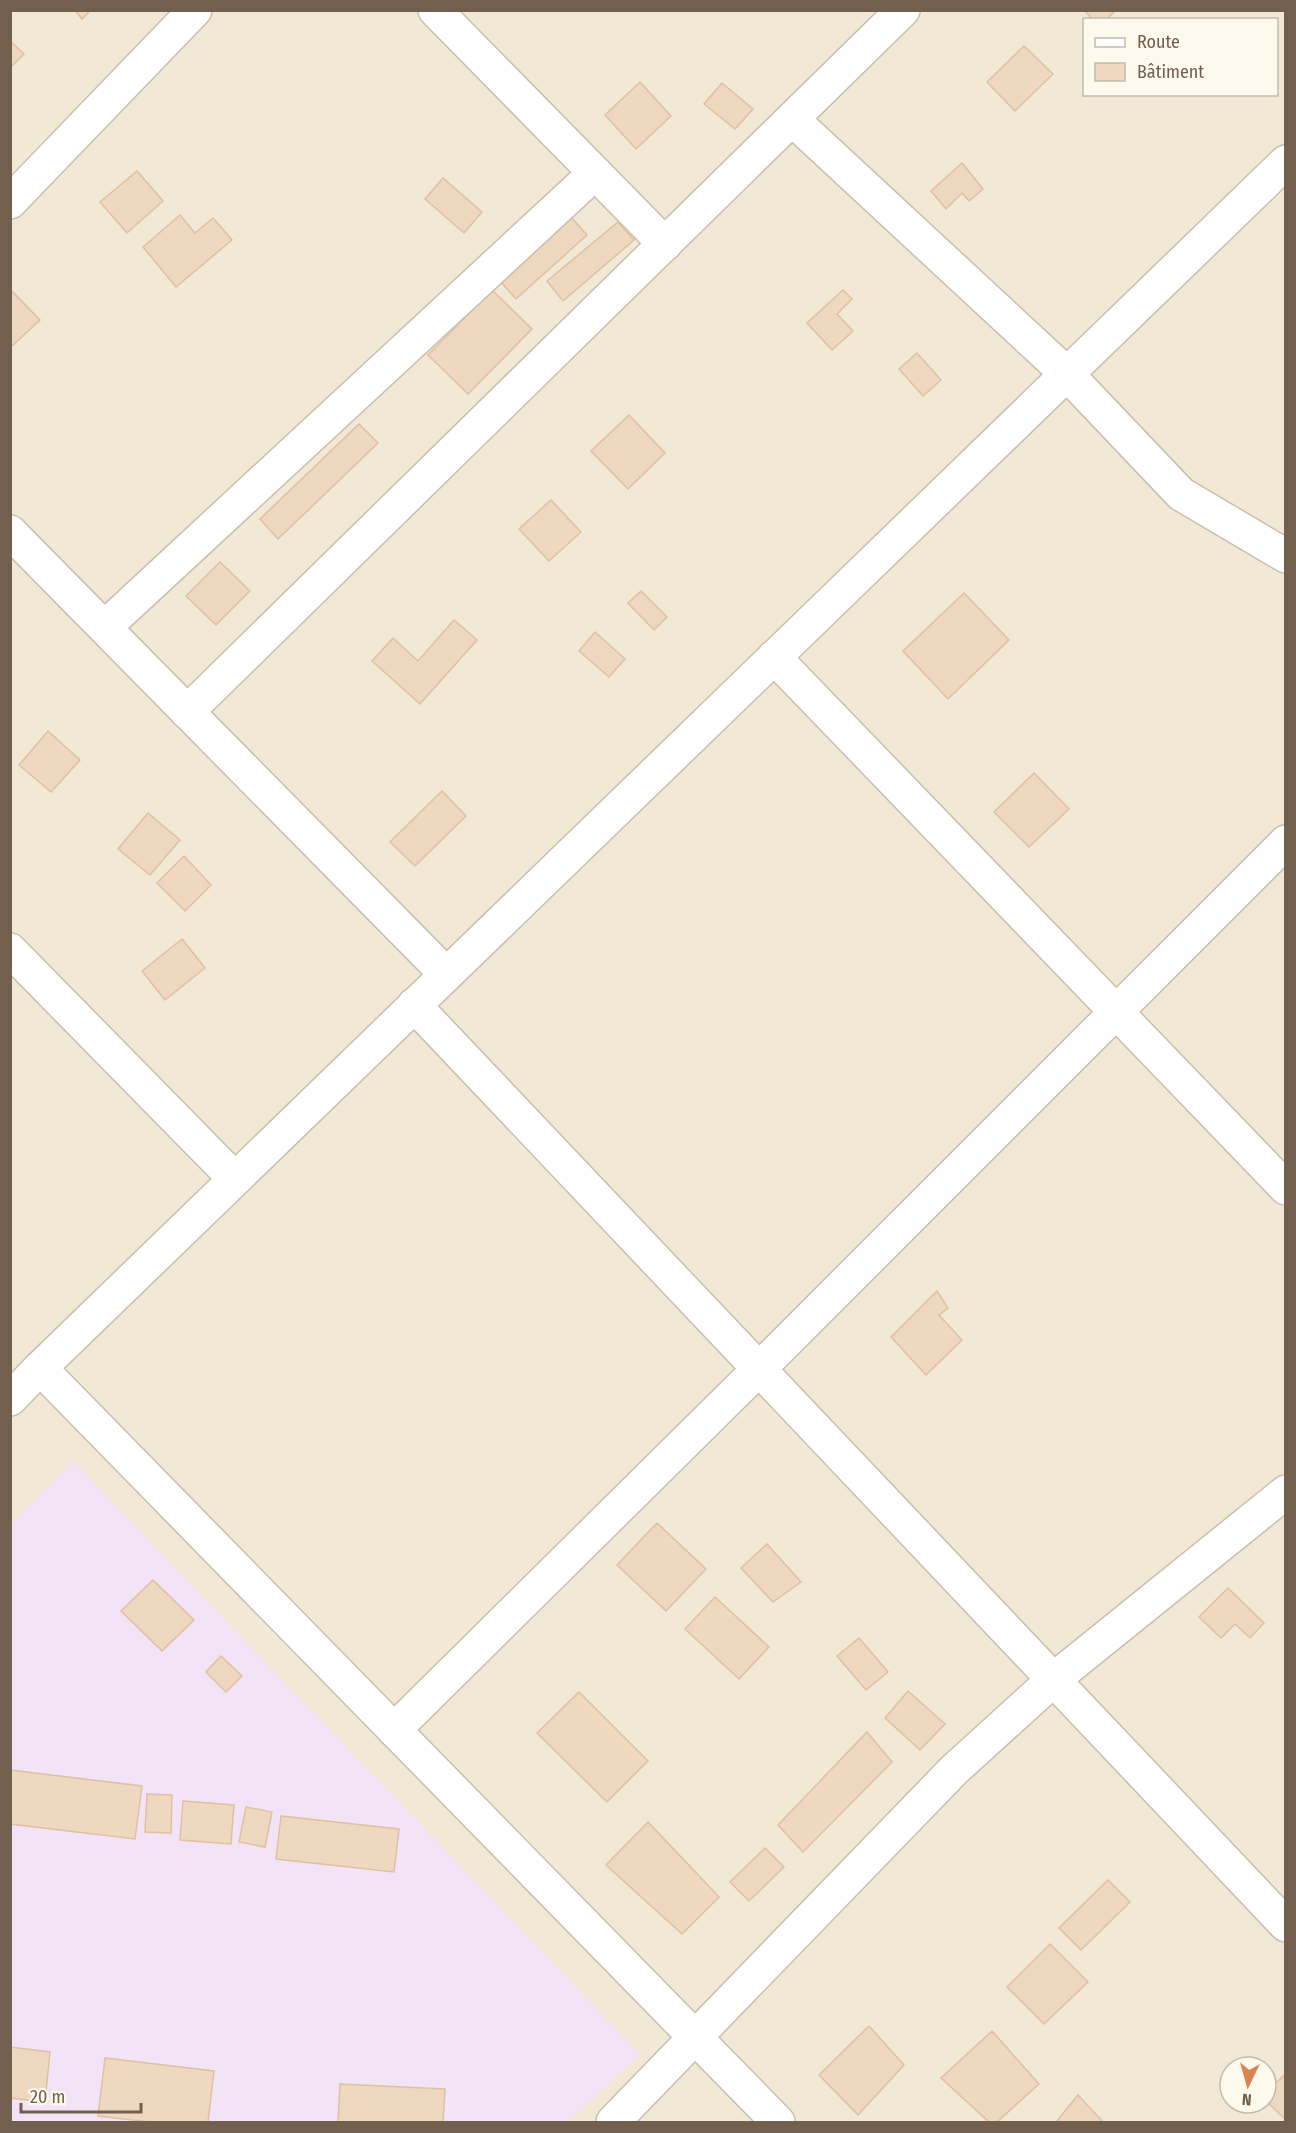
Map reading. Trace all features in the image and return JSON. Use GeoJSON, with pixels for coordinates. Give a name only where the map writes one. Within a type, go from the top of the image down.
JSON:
{"type":"FeatureCollection","features":[{"type":"Feature","properties":{"kind":"street"},"geometry":{"type":"LineString","coordinates":[[10,202],[195,10]]}},
{"type":"Feature","properties":{"kind":"street"},"geometry":{"type":"LineString","coordinates":[[435,10],[665,244]]}},
{"type":"Feature","properties":{"kind":"street"},"geometry":{"type":"LineString","coordinates":[[187,712],[792,119],[888,15]]}},
{"type":"Feature","properties":{"kind":"street"},"geometry":{"type":"LineString","coordinates":[[792,119],[1067,374],[1181,494],[1286,556]]}},
{"type":"Feature","properties":{"kind":"street"},"geometry":{"type":"LineString","coordinates":[[10,1399],[1286,162]]}},
{"type":"Feature","properties":{"kind":"street"},"geometry":{"type":"LineString","coordinates":[[105,627],[595,173]]}},
{"type":"Feature","properties":{"kind":"street"},"geometry":{"type":"LineString","coordinates":[[10,532],[446,974]]}},
{"type":"Feature","properties":{"kind":"street"},"geometry":{"type":"LineString","coordinates":[[774,657],[1286,1188]]}},
{"type":"Feature","properties":{"kind":"street"},"geometry":{"type":"LineString","coordinates":[[394,1730],[1286,842]]}},
{"type":"Feature","properties":{"kind":"street"},"geometry":{"type":"LineString","coordinates":[[10,950],[236,1179]]}},
{"type":"Feature","properties":{"kind":"street"},"geometry":{"type":"LineString","coordinates":[[414,1005],[1286,1925]]}},
{"type":"Feature","properties":{"kind":"street"},"geometry":{"type":"LineString","coordinates":[[40,1368],[778,2122]]}},
{"type":"Feature","properties":{"kind":"street"},"geometry":{"type":"LineString","coordinates":[[613,2122],[954,1770],[1053,1680],[1286,1492]]}},
{"type":"Feature","properties":{"kind":"shaded area"},"geometry":{"type":"Polygon","coordinates":[[[11,11],[1285,11],[1285,2122],[11,2122],[11,11]]]}},
{"type":"Feature","properties":{"kind":"shaded area"},"geometry":{"type":"Polygon","coordinates":[[[73,1461],[640,2054],[568,2122],[11,2122],[11,1523],[73,1461]]]}},
{"type":"Feature","properties":{"kind":"building"},"geometry":{"type":"Polygon","coordinates":[[[75,10],[91,10],[82,19],[75,10]]]}},
{"type":"Feature","properties":{"kind":"building"},"geometry":{"type":"Polygon","coordinates":[[[1084,10],[1116,10],[1108,18],[1091,18],[1084,10]]]}},
{"type":"Feature","properties":{"kind":"building"},"geometry":{"type":"Polygon","coordinates":[[[10,41],[24,54],[10,68],[10,41]]]}},
{"type":"Feature","properties":{"kind":"building"},"geometry":{"type":"Polygon","coordinates":[[[1024,46],[1053,74],[1015,111],[987,82],[1024,46]]]}},
{"type":"Feature","properties":{"kind":"building"},"geometry":{"type":"Polygon","coordinates":[[[640,82],[671,116],[636,149],[605,115],[640,82]]]}},
{"type":"Feature","properties":{"kind":"building"},"geometry":{"type":"Polygon","coordinates":[[[722,83],[753,109],[735,129],[704,104],[722,83]]]}},
{"type":"Feature","properties":{"kind":"building"},"geometry":{"type":"Polygon","coordinates":[[[962,163],[983,189],[969,201],[962,193],[946,209],[931,191],[962,163]]]}},
{"type":"Feature","properties":{"kind":"building"},"geometry":{"type":"Polygon","coordinates":[[[137,171],[163,201],[127,233],[100,202],[137,171]]]}},
{"type":"Feature","properties":{"kind":"building"},"geometry":{"type":"Polygon","coordinates":[[[443,178],[482,212],[464,233],[425,199],[443,178]]]}},
{"type":"Feature","properties":{"kind":"building"},"geometry":{"type":"Polygon","coordinates":[[[180,215],[195,233],[213,218],[232,240],[176,287],[143,247],[180,215]]]}},
{"type":"Feature","properties":{"kind":"building"},"geometry":{"type":"Polygon","coordinates":[[[571,217],[587,235],[516,299],[500,281],[571,217]]]}},
{"type":"Feature","properties":{"kind":"building"},"geometry":{"type":"Polygon","coordinates":[[[618,222],[634,240],[563,301],[547,281],[618,222]]]}},
{"type":"Feature","properties":{"kind":"building"},"geometry":{"type":"Polygon","coordinates":[[[10,289],[40,320],[10,348],[10,289]]]}},
{"type":"Feature","properties":{"kind":"building"},"geometry":{"type":"Polygon","coordinates":[[[492,290],[532,329],[468,394],[428,355],[492,290]]]}},
{"type":"Feature","properties":{"kind":"building"},"geometry":{"type":"Polygon","coordinates":[[[843,290],[852,299],[837,314],[853,331],[832,350],[807,323],[843,290]]]}},
{"type":"Feature","properties":{"kind":"building"},"geometry":{"type":"Polygon","coordinates":[[[917,353],[941,380],[923,396],[899,369],[917,353]]]}},
{"type":"Feature","properties":{"kind":"building"},"geometry":{"type":"Polygon","coordinates":[[[629,415],[665,453],[628,489],[591,451],[629,415]]]}},
{"type":"Feature","properties":{"kind":"building"},"geometry":{"type":"Polygon","coordinates":[[[359,424],[378,443],[278,539],[260,519],[359,424]]]}},
{"type":"Feature","properties":{"kind":"building"},"geometry":{"type":"Polygon","coordinates":[[[551,500],[581,532],[549,561],[519,529],[551,500]]]}},
{"type":"Feature","properties":{"kind":"building"},"geometry":{"type":"Polygon","coordinates":[[[220,562],[250,591],[216,625],[186,596],[220,562]]]}},
{"type":"Feature","properties":{"kind":"building"},"geometry":{"type":"Polygon","coordinates":[[[641,591],[667,617],[654,630],[628,603],[641,591]]]}},
{"type":"Feature","properties":{"kind":"building"},"geometry":{"type":"Polygon","coordinates":[[[964,593],[1009,640],[948,699],[903,651],[964,593]]]}},
{"type":"Feature","properties":{"kind":"building"},"geometry":{"type":"Polygon","coordinates":[[[454,620],[477,640],[420,704],[372,661],[393,638],[418,661],[454,620]]]}},
{"type":"Feature","properties":{"kind":"building"},"geometry":{"type":"Polygon","coordinates":[[[595,632],[625,659],[609,677],[579,651],[595,632]]]}},
{"type":"Feature","properties":{"kind":"building"},"geometry":{"type":"Polygon","coordinates":[[[48,731],[80,760],[51,792],[19,765],[48,731]]]}},
{"type":"Feature","properties":{"kind":"building"},"geometry":{"type":"Polygon","coordinates":[[[1034,773],[1069,809],[1029,847],[994,812],[1034,773]]]}},
{"type":"Feature","properties":{"kind":"building"},"geometry":{"type":"Polygon","coordinates":[[[442,791],[466,816],[415,866],[390,842],[442,791]]]}},
{"type":"Feature","properties":{"kind":"building"},"geometry":{"type":"Polygon","coordinates":[[[148,813],[180,840],[150,875],[118,849],[148,813]]]}},
{"type":"Feature","properties":{"kind":"building"},"geometry":{"type":"Polygon","coordinates":[[[184,856],[211,885],[185,911],[157,883],[184,856]]]}},
{"type":"Feature","properties":{"kind":"building"},"geometry":{"type":"Polygon","coordinates":[[[182,939],[205,968],[165,1000],[142,971],[182,939]]]}},
{"type":"Feature","properties":{"kind":"building"},"geometry":{"type":"Polygon","coordinates":[[[937,1291],[948,1308],[939,1315],[962,1340],[926,1375],[891,1337],[937,1291]]]}},
{"type":"Feature","properties":{"kind":"building"},"geometry":{"type":"Polygon","coordinates":[[[657,1523],[706,1569],[666,1611],[617,1565],[657,1523]]]}},
{"type":"Feature","properties":{"kind":"building"},"geometry":{"type":"Polygon","coordinates":[[[767,1544],[801,1582],[773,1602],[741,1568],[767,1544]]]}},
{"type":"Feature","properties":{"kind":"building"},"geometry":{"type":"Polygon","coordinates":[[[153,1580],[194,1620],[162,1651],[121,1611],[153,1580]]]}},
{"type":"Feature","properties":{"kind":"building"},"geometry":{"type":"Polygon","coordinates":[[[1228,1588],[1264,1623],[1250,1638],[1235,1624],[1221,1638],[1199,1617],[1228,1588]]]}},
{"type":"Feature","properties":{"kind":"building"},"geometry":{"type":"Polygon","coordinates":[[[715,1597],[769,1647],[739,1679],[685,1629],[715,1597]]]}},
{"type":"Feature","properties":{"kind":"building"},"geometry":{"type":"Polygon","coordinates":[[[859,1638],[888,1672],[866,1690],[837,1656],[859,1638]]]}},
{"type":"Feature","properties":{"kind":"building"},"geometry":{"type":"Polygon","coordinates":[[[221,1656],[242,1676],[226,1692],[206,1672],[221,1656]]]}},
{"type":"Feature","properties":{"kind":"building"},"geometry":{"type":"Polygon","coordinates":[[[908,1691],[945,1724],[920,1750],[885,1718],[908,1691]]]}},
{"type":"Feature","properties":{"kind":"building"},"geometry":{"type":"Polygon","coordinates":[[[579,1692],[648,1761],[607,1802],[537,1733],[579,1692]]]}},
{"type":"Feature","properties":{"kind":"building"},"geometry":{"type":"Polygon","coordinates":[[[867,1732],[892,1762],[803,1852],[778,1825],[867,1732]]]}},
{"type":"Feature","properties":{"kind":"building"},"geometry":{"type":"Polygon","coordinates":[[[10,1770],[142,1786],[135,1839],[10,1824],[10,1770]]]}},
{"type":"Feature","properties":{"kind":"building"},"geometry":{"type":"Polygon","coordinates":[[[147,1794],[172,1795],[171,1833],[145,1832],[147,1794]]]}},
{"type":"Feature","properties":{"kind":"building"},"geometry":{"type":"Polygon","coordinates":[[[183,1801],[234,1805],[231,1844],[180,1840],[183,1801]]]}},
{"type":"Feature","properties":{"kind":"building"},"geometry":{"type":"Polygon","coordinates":[[[246,1807],[272,1812],[265,1847],[239,1842],[246,1807]]]}},
{"type":"Feature","properties":{"kind":"building"},"geometry":{"type":"Polygon","coordinates":[[[281,1816],[399,1829],[394,1872],[276,1859],[281,1816]]]}},
{"type":"Feature","properties":{"kind":"building"},"geometry":{"type":"Polygon","coordinates":[[[648,1822],[719,1897],[682,1934],[606,1865],[648,1822]]]}},
{"type":"Feature","properties":{"kind":"building"},"geometry":{"type":"Polygon","coordinates":[[[765,1848],[784,1867],[749,1901],[730,1882],[765,1848]]]}},
{"type":"Feature","properties":{"kind":"building"},"geometry":{"type":"Polygon","coordinates":[[[1108,1880],[1130,1902],[1081,1950],[1059,1928],[1108,1880]]]}},
{"type":"Feature","properties":{"kind":"building"},"geometry":{"type":"Polygon","coordinates":[[[1050,1944],[1088,1982],[1044,2024],[1007,1987],[1050,1944]]]}},
{"type":"Feature","properties":{"kind":"building"},"geometry":{"type":"Polygon","coordinates":[[[869,2026],[904,2065],[858,2115],[819,2075],[869,2026]]]}},
{"type":"Feature","properties":{"kind":"building"},"geometry":{"type":"Polygon","coordinates":[[[992,2031],[1039,2084],[997,2122],[989,2122],[941,2078],[992,2031]]]}},
{"type":"Feature","properties":{"kind":"building"},"geometry":{"type":"Polygon","coordinates":[[[10,2047],[50,2052],[45,2102],[10,2098],[10,2047]]]}},
{"type":"Feature","properties":{"kind":"building"},"geometry":{"type":"Polygon","coordinates":[[[105,2058],[214,2071],[208,2122],[150,2122],[98,2116],[105,2058]]]}},
{"type":"Feature","properties":{"kind":"building"},"geometry":{"type":"Polygon","coordinates":[[[1286,2073],[1286,2120],[1278,2112],[1278,2081],[1286,2073]]]}},
{"type":"Feature","properties":{"kind":"building"},"geometry":{"type":"Polygon","coordinates":[[[340,2084],[445,2089],[443,2122],[338,2122],[340,2084]]]}},
{"type":"Feature","properties":{"kind":"building"},"geometry":{"type":"Polygon","coordinates":[[[1078,2095],[1103,2122],[1056,2122],[1078,2095]]]}}]}
